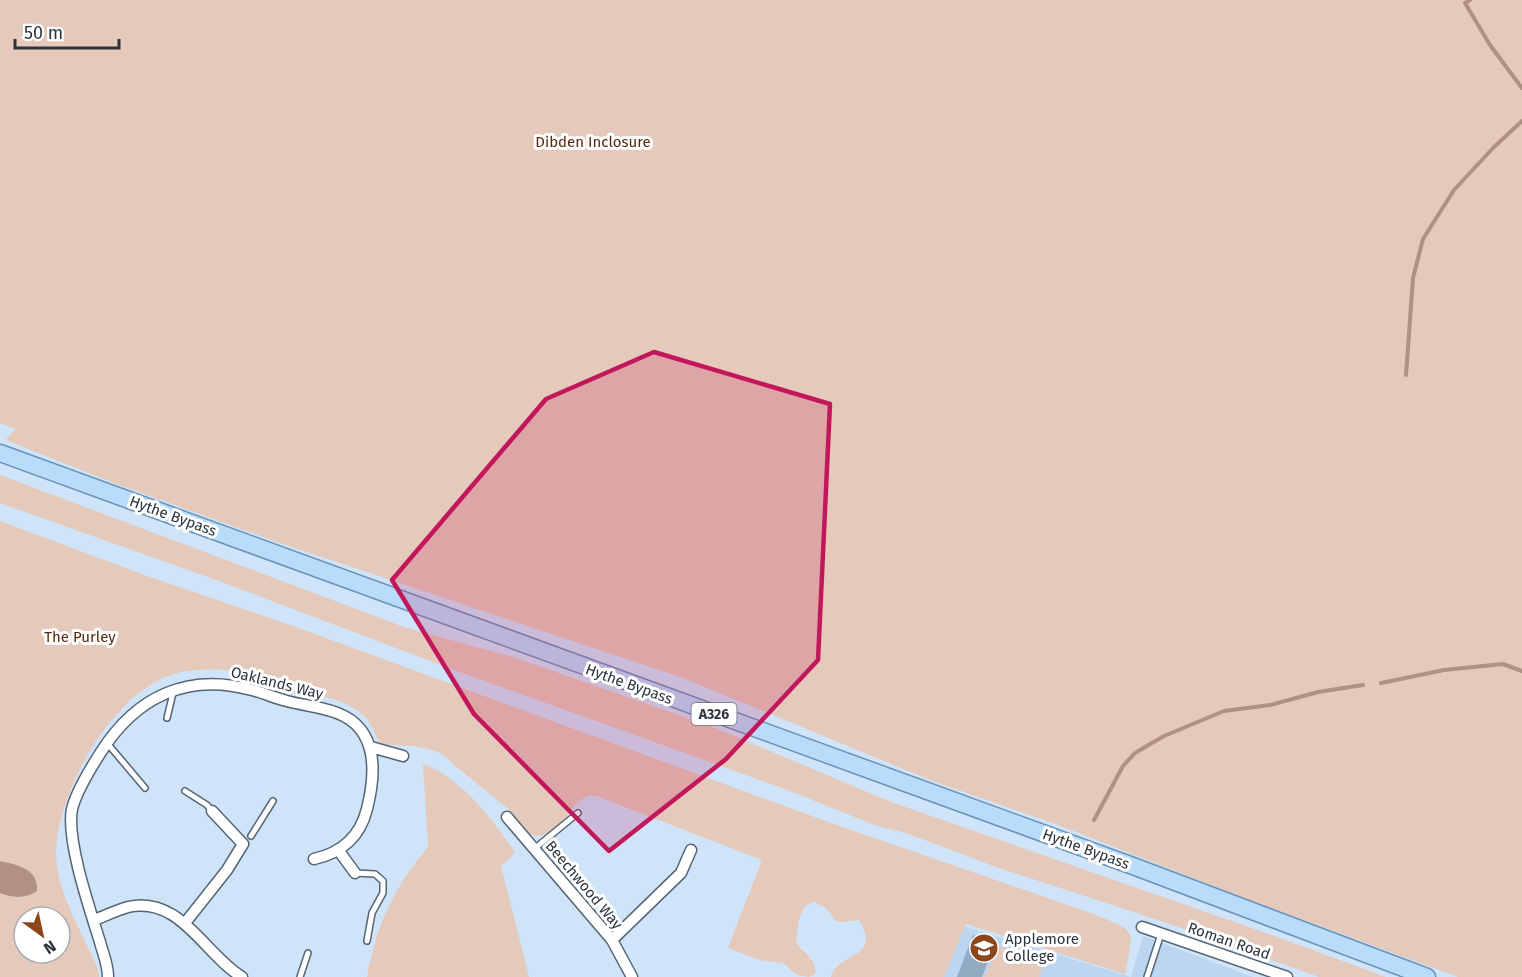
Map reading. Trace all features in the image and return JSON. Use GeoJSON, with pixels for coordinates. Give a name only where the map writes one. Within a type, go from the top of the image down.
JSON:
{"type":"FeatureCollection","features":[{"type":"Feature","properties":{"kind":"main road","name":"Hythe Bypass"},"geometry":{"type":"LineString","coordinates":[[0,453],[579,666],[1133,866],[1427,977]]}},
{"type":"Feature","properties":{"kind":"street","name":"Oaklands Way"},"geometry":{"type":"LineString","coordinates":[[108,977],[108,964],[93,920],[74,845],[72,808],[107,743],[115,731],[135,711],[155,698],[189,686],[222,684],[251,689],[346,717],[356,726],[371,747]]}},
{"type":"Feature","properties":{"kind":"street"},"geometry":{"type":"LineString","coordinates":[[314,859],[339,851],[351,840],[365,815],[373,780],[371,747],[403,756]]}},
{"type":"Feature","properties":{"kind":"street"},"geometry":{"type":"LineString","coordinates":[[185,923],[227,870],[247,840],[212,811]]}},
{"type":"Feature","properties":{"kind":"street","name":"Beechwood Way"},"geometry":{"type":"LineString","coordinates":[[507,817],[612,940],[632,977]]}},
{"type":"Feature","properties":{"kind":"street"},"geometry":{"type":"LineString","coordinates":[[612,940],[681,873],[691,850]]}},
{"type":"Feature","properties":{"kind":"street"},"geometry":{"type":"LineString","coordinates":[[339,851],[355,873]]}},
{"type":"Feature","properties":{"kind":"street"},"geometry":{"type":"LineString","coordinates":[[93,920],[128,907],[138,906],[163,910],[185,923],[214,955],[241,977]]}},
{"type":"Feature","properties":{"kind":"street","name":"Roman Road"},"geometry":{"type":"LineString","coordinates":[[1142,927],[1287,977]]}},
{"type":"Feature","properties":{"kind":"lane"},"geometry":{"type":"LineString","coordinates":[[167,718],[173,691]]}},
{"type":"Feature","properties":{"kind":"lane"},"geometry":{"type":"LineString","coordinates":[[107,743],[146,788]]}},
{"type":"Feature","properties":{"kind":"lane"},"geometry":{"type":"LineString","coordinates":[[185,791],[207,805],[212,811]]}},
{"type":"Feature","properties":{"kind":"lane"},"geometry":{"type":"LineString","coordinates":[[247,840],[273,801]]}},
{"type":"Feature","properties":{"kind":"lane"},"geometry":{"type":"LineString","coordinates":[[534,849],[578,813]]}},
{"type":"Feature","properties":{"kind":"lane"},"geometry":{"type":"LineString","coordinates":[[355,873],[375,874],[383,882],[383,893],[372,912],[367,941]]}},
{"type":"Feature","properties":{"kind":"lane"},"geometry":{"type":"LineString","coordinates":[[1147,977],[1161,934]]}},
{"type":"Feature","properties":{"kind":"lane"},"geometry":{"type":"LineString","coordinates":[[300,977],[308,953]]}},
{"type":"Feature","properties":{"kind":"highlighted area"},"geometry":{"type":"Polygon","coordinates":[[[654,352],[830,404],[818,660],[726,759],[609,851],[474,714],[392,580],[546,399],[654,352]]]}},
{"type":"Feature","properties":{"kind":"shaded area"},"geometry":{"type":"Polygon","coordinates":[[[0,861],[20,866],[31,873],[37,884],[37,891],[19,897],[0,893],[0,861]]]}},
{"type":"Feature","properties":{"kind":"shaded area","name":"Applemore College"},"geometry":{"type":"Polygon","coordinates":[[[940,919],[1131,977],[923,977],[940,919]]]}},
{"type":"Feature","properties":{"kind":"shaded area"},"geometry":{"type":"Polygon","coordinates":[[[1143,936],[1253,977],[1131,977],[1143,936]]]}},
{"type":"Feature","properties":{"kind":"green space","name":"Dibden Inclosure"},"geometry":{"type":"Polygon","coordinates":[[[0,0],[1522,0],[1522,977],[1458,977],[1237,895],[1058,825],[930,780],[683,678],[271,540],[114,483],[6,440],[15,429],[0,423],[0,0]]]}},
{"type":"Feature","properties":{"kind":"green space"},"geometry":{"type":"Polygon","coordinates":[[[0,475],[404,627],[516,658],[713,727],[891,802],[1386,977],[1319,977],[1164,922],[996,867],[906,833],[877,826],[785,789],[0,503],[0,475]]]}},
{"type":"Feature","properties":{"kind":"green space","name":"The Purley"},"geometry":{"type":"Polygon","coordinates":[[[0,521],[831,823],[1091,913],[1124,928],[1129,932],[1131,938],[1125,974],[966,924],[944,977],[831,977],[835,969],[863,949],[866,942],[865,933],[859,920],[835,921],[826,908],[814,902],[804,908],[801,913],[796,943],[812,960],[815,974],[809,977],[797,975],[783,963],[760,960],[728,948],[762,860],[593,796],[586,797],[578,803],[549,833],[530,835],[507,808],[447,758],[421,747],[381,744],[365,717],[348,705],[325,697],[280,691],[240,673],[226,670],[202,670],[162,678],[138,694],[116,715],[96,741],[67,799],[59,828],[57,868],[69,905],[12,905],[12,965],[72,965],[72,913],[98,969],[99,977],[0,977],[0,521]]]}},
{"type":"Feature","properties":{"kind":"green space"},"geometry":{"type":"Polygon","coordinates":[[[423,764],[437,770],[463,789],[487,814],[515,853],[501,866],[529,977],[367,977],[381,924],[388,908],[405,877],[428,847],[423,764]]]}},
{"type":"Feature","properties":{"kind":"green space"},"geometry":{"type":"Polygon","coordinates":[[[999,946],[1045,962],[1039,977],[984,977],[999,946]]]}},
{"type":"Feature","properties":{"kind":"building"},"geometry":{"type":"Polygon","coordinates":[[[973,935],[995,944],[982,977],[957,977],[973,935]]]}},
{"type":"Feature","properties":{"kind":"waterway"},"geometry":{"type":"LineString","coordinates":[[1470,0],[1465,3],[1490,45],[1522,88]]}},
{"type":"Feature","properties":{"kind":"waterway"},"geometry":{"type":"LineString","coordinates":[[1406,375],[1413,278],[1423,239],[1454,190],[1522,121]]}},
{"type":"Feature","properties":{"kind":"waterway"},"geometry":{"type":"LineString","coordinates":[[1381,683],[1444,670],[1503,664],[1522,671]]}},
{"type":"Feature","properties":{"kind":"waterway"},"geometry":{"type":"LineString","coordinates":[[1094,820],[1123,766],[1135,753],[1164,736],[1224,711],[1270,705],[1318,692],[1363,685]]}},
{"type":"Feature","properties":{"kind":"place","name":"Applemore College"},"geometry":{"type":"Point","coordinates":[984,948]}}]}
